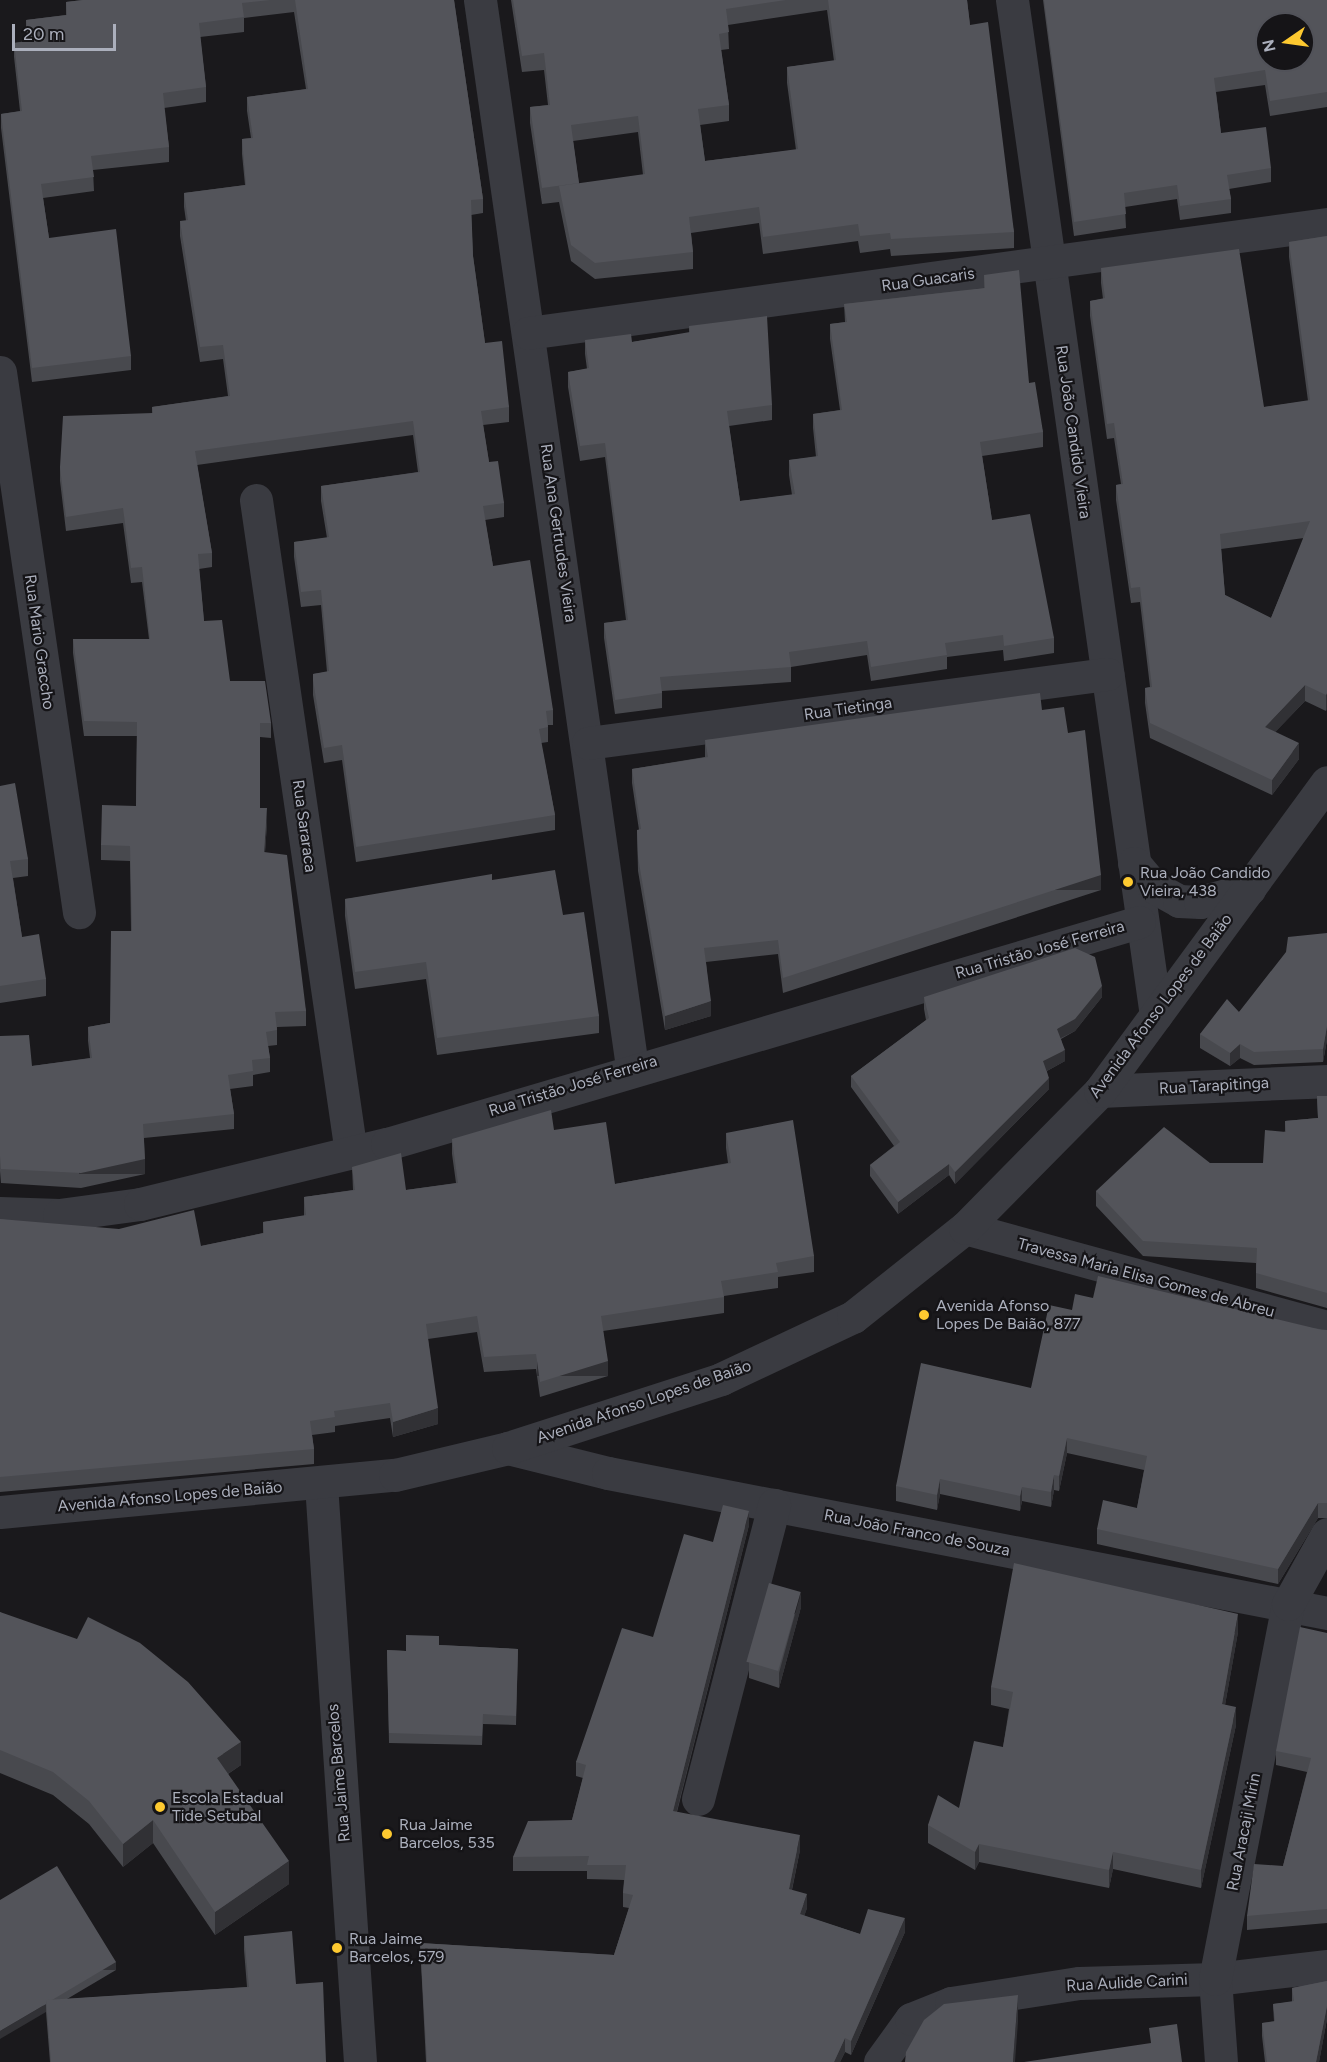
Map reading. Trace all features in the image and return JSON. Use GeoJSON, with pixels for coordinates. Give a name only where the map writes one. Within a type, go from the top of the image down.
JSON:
{"type":"FeatureCollection","features":[{"type":"Feature","properties":{"kind":"street","name":"Rua Ana Gertrudes Vieira"},"geometry":{"type":"LineString","coordinates":[[480,0],[588,743],[632,1068]]}},
{"type":"Feature","properties":{"kind":"street","name":"Rua João Candido Vieira"},"geometry":{"type":"LineString","coordinates":[[1012,0],[1134,863],[1139,922],[1156,1015]]}},
{"type":"Feature","properties":{"kind":"street","name":"Rua Guacaris"},"geometry":{"type":"LineString","coordinates":[[528,333],[1049,264],[1327,224]]}},
{"type":"Feature","properties":{"kind":"street","name":"Rua Mario Graccho"},"geometry":{"type":"LineString","coordinates":[[0,372],[79,912]]}},
{"type":"Feature","properties":{"kind":"street","name":"Rua Sararaca"},"geometry":{"type":"LineString","coordinates":[[256,500],[351,1153]]}},
{"type":"Feature","properties":{"kind":"street","name":"Rua Tietinga"},"geometry":{"type":"LineString","coordinates":[[588,743],[1107,674]]}},
{"type":"Feature","properties":{"kind":"street","name":"Avenida Afonso Lopes de Baião"},"geometry":{"type":"LineString","coordinates":[[0,1512],[321,1484],[395,1475],[508,1448],[721,1379],[811,1340],[853,1317],[966,1228],[1100,1091],[1327,782]]}},
{"type":"Feature","properties":{"kind":"street"},"geometry":{"type":"LineString","coordinates":[[1134,863],[1154,887],[1179,901],[1200,902],[1249,889]]}},
{"type":"Feature","properties":{"kind":"street","name":"Rua Tristão José Ferreira"},"geometry":{"type":"LineString","coordinates":[[0,1213],[59,1215],[140,1204],[351,1153],[632,1068],[1139,922]]}},
{"type":"Feature","properties":{"kind":"street","name":"Rua Tarapitinga"},"geometry":{"type":"LineString","coordinates":[[1100,1091],[1327,1081]]}},
{"type":"Feature","properties":{"kind":"street","name":"Travessa Maria Elisa Gomes de Abreu"},"geometry":{"type":"LineString","coordinates":[[966,1228],[1327,1327]]}},
{"type":"Feature","properties":{"kind":"street"},"geometry":{"type":"LineString","coordinates":[[595,1420],[596,1445],[608,1473]]}},
{"type":"Feature","properties":{"kind":"street","name":"Rua João Franco de Souza"},"geometry":{"type":"LineString","coordinates":[[508,1448],[608,1473],[1327,1612]]}},
{"type":"Feature","properties":{"kind":"street","name":"Rua Jaime Barcelos"},"geometry":{"type":"LineString","coordinates":[[321,1484],[360,2062]]}},
{"type":"Feature","properties":{"kind":"street"},"geometry":{"type":"LineString","coordinates":[[698,1799],[774,1505]]}},
{"type":"Feature","properties":{"kind":"street"},"geometry":{"type":"LineString","coordinates":[[1288,1604],[1327,1534]]}},
{"type":"Feature","properties":{"kind":"street","name":"Rua Aracaji Mirin"},"geometry":{"type":"LineString","coordinates":[[1221,2062],[1215,1979],[1288,1604]]}},
{"type":"Feature","properties":{"kind":"street","name":"Rua Aulide Carini"},"geometry":{"type":"LineString","coordinates":[[880,2062],[911,2019],[951,2003],[1079,1983],[1215,1979],[1327,1966]]}},
{"type":"Feature","properties":{"kind":"building"},"geometry":{"type":"Polygon","coordinates":[[[83,0],[270,0],[242,3],[244,17],[199,23],[206,87],[163,93],[169,147],[91,156],[94,177],[41,184],[49,238],[116,229],[131,356],[32,368],[1,114],[22,111],[14,43],[28,41],[26,20],[67,15],[66,2],[83,0]]]}},
{"type":"Feature","properties":{"kind":"building"},"geometry":{"type":"Polygon","coordinates":[[[295,0],[454,0],[483,199],[471,200],[473,256],[485,343],[502,341],[509,407],[481,411],[489,462],[498,461],[504,503],[483,506],[493,566],[530,560],[553,710],[546,711],[548,727],[539,729],[555,815],[356,847],[342,745],[324,748],[313,680],[313,674],[329,671],[321,590],[301,592],[294,542],[329,537],[321,486],[420,472],[413,421],[195,451],[212,553],[198,554],[204,621],[222,620],[230,681],[265,681],[271,723],[260,723],[260,808],[267,808],[264,852],[287,855],[306,1011],[275,1012],[277,1030],[266,1032],[270,1058],[252,1060],[253,1071],[228,1075],[234,1114],[143,1124],[145,1159],[81,1173],[1,1169],[0,1036],[29,1035],[32,1066],[92,1058],[88,1027],[110,1023],[111,931],[132,931],[130,846],[101,845],[102,805],[136,806],[137,722],[84,721],[73,639],[150,639],[142,567],[131,568],[123,508],[66,517],[60,467],[63,416],[153,413],[152,407],[230,396],[223,345],[200,347],[180,221],[188,220],[184,193],[246,185],[242,139],[253,138],[247,97],[308,89],[295,0]]]}},
{"type":"Feature","properties":{"kind":"building"},"geometry":{"type":"Polygon","coordinates":[[[513,0],[786,0],[726,9],[729,32],[719,34],[729,105],[698,109],[705,161],[798,149],[787,67],[836,60],[828,0],[967,0],[970,25],[988,22],[1014,232],[891,239],[890,233],[860,236],[858,224],[763,237],[759,207],[689,217],[693,252],[595,263],[571,245],[559,186],[645,174],[638,116],[571,125],[579,183],[542,188],[530,107],[550,105],[544,53],[522,56],[513,0]]]}},
{"type":"Feature","properties":{"kind":"building"},"geometry":{"type":"Polygon","coordinates":[[[1044,0],[1327,0],[1327,92],[1270,101],[1265,72],[1315,72],[1315,12],[1255,12],[1255,72],[1214,78],[1221,133],[1266,127],[1271,168],[1227,175],[1231,199],[1180,206],[1177,185],[1124,193],[1126,214],[1074,222],[1044,0]]]}},
{"type":"Feature","properties":{"kind":"building"},"geometry":{"type":"Polygon","coordinates":[[[1327,236],[1327,693],[1326,695],[1305,685],[1265,727],[1299,743],[1272,780],[1150,723],[1145,688],[1152,687],[1140,587],[1131,588],[1116,485],[1123,484],[1114,423],[1107,424],[1090,301],[1105,298],[1101,268],[1239,249],[1264,407],[1310,400],[1289,242],[1327,236]],[[1310,521],[1220,534],[1225,595],[1271,618],[1310,521]]]}},
{"type":"Feature","properties":{"kind":"building"},"geometry":{"type":"Polygon","coordinates":[[[1019,270],[1029,383],[1035,382],[1043,432],[980,442],[992,520],[1030,514],[1054,638],[1004,646],[1003,635],[945,643],[947,655],[871,667],[867,641],[789,652],[791,667],[660,677],[662,693],[615,700],[604,623],[628,620],[605,443],[580,446],[568,372],[589,368],[585,340],[631,334],[632,342],[690,332],[689,326],[767,316],[772,405],[727,411],[740,501],[795,494],[789,460],[818,456],[813,414],[842,410],[830,324],[847,322],[844,304],[985,288],[984,275],[1019,270]]]}},
{"type":"Feature","properties":{"kind":"building"},"geometry":{"type":"Polygon","coordinates":[[[1040,693],[1042,710],[1064,707],[1068,733],[1085,730],[1101,875],[783,978],[778,940],[704,948],[711,1001],[665,1016],[638,857],[637,830],[641,829],[632,769],[708,757],[705,740],[1040,693]]]}},
{"type":"Feature","properties":{"kind":"building"},"geometry":{"type":"Polygon","coordinates":[[[15,783],[28,859],[10,861],[22,937],[39,934],[46,979],[0,986],[0,786],[15,783]]]}},
{"type":"Feature","properties":{"kind":"building"},"geometry":{"type":"Polygon","coordinates":[[[555,870],[563,915],[584,912],[599,1016],[437,1038],[426,962],[355,972],[345,899],[492,874],[492,880],[555,870]]]}},
{"type":"Feature","properties":{"kind":"building"},"geometry":{"type":"Polygon","coordinates":[[[1327,933],[1327,1026],[1323,1049],[1254,1052],[1240,1044],[1230,1053],[1200,1034],[1227,999],[1239,1012],[1286,952],[1288,937],[1327,933]]]}},
{"type":"Feature","properties":{"kind":"building"},"geometry":{"type":"Polygon","coordinates":[[[1075,948],[1095,957],[1102,986],[1075,1019],[1057,1029],[1065,1050],[1043,1061],[1049,1078],[955,1172],[949,1164],[898,1202],[870,1165],[900,1142],[851,1076],[929,1018],[924,997],[1075,948]]]}},
{"type":"Feature","properties":{"kind":"building"},"geometry":{"type":"Polygon","coordinates":[[[1317,1096],[1327,1096],[1327,1293],[1256,1273],[1257,1248],[1143,1241],[1096,1191],[1164,1127],[1210,1163],[1263,1163],[1265,1130],[1286,1132],[1285,1121],[1318,1118],[1317,1096]]]}},
{"type":"Feature","properties":{"kind":"building"},"geometry":{"type":"Polygon","coordinates":[[[551,1110],[554,1130],[606,1122],[615,1184],[731,1163],[726,1133],[793,1120],[814,1256],[776,1263],[778,1272],[721,1281],[724,1297],[601,1316],[608,1361],[540,1382],[536,1354],[484,1357],[477,1316],[426,1324],[438,1408],[393,1422],[390,1403],[334,1411],[335,1417],[310,1421],[314,1449],[0,1477],[0,1219],[119,1229],[194,1210],[201,1246],[264,1233],[263,1222],[306,1215],[304,1197],[355,1190],[352,1167],[401,1153],[406,1190],[458,1183],[452,1139],[551,1110]]]}},
{"type":"Feature","properties":{"kind":"building"},"geometry":{"type":"Polygon","coordinates":[[[1098,1276],[1327,1330],[1327,1503],[1318,1503],[1278,1569],[1097,1529],[1103,1500],[1137,1508],[1147,1456],[1067,1438],[1059,1476],[1054,1475],[1051,1492],[1022,1487],[1020,1496],[940,1479],[937,1495],[896,1486],[921,1363],[1031,1388],[1049,1305],[1072,1310],[1075,1294],[1093,1298],[1098,1276]]]}},
{"type":"Feature","properties":{"kind":"building"},"geometry":{"type":"Polygon","coordinates":[[[723,1505],[749,1511],[673,1811],[800,1835],[789,1889],[807,1894],[800,1914],[860,1934],[868,1909],[905,1918],[851,2041],[845,2038],[834,2062],[427,2062],[420,1943],[614,1955],[633,1895],[623,1893],[626,1865],[587,1865],[589,1856],[513,1857],[528,1821],[572,1820],[586,1765],[576,1762],[622,1628],[653,1637],[684,1534],[713,1542],[723,1505]]]}},
{"type":"Feature","properties":{"kind":"building"},"geometry":{"type":"Polygon","coordinates":[[[1014,1563],[1238,1614],[1222,1704],[1236,1707],[1201,1870],[1113,1852],[1109,1870],[979,1844],[975,1852],[928,1825],[938,1795],[959,1808],[974,1741],[1003,1747],[1013,1692],[991,1687],[1014,1563]]]}},
{"type":"Feature","properties":{"kind":"building"},"geometry":{"type":"Polygon","coordinates":[[[769,1583],[801,1592],[778,1671],[746,1662],[769,1583]]]}},
{"type":"Feature","properties":{"kind":"building"},"geometry":{"type":"Polygon","coordinates":[[[0,1612],[77,1639],[88,1617],[140,1643],[188,1682],[241,1742],[217,1758],[289,1861],[215,1912],[153,1820],[123,1844],[89,1801],[53,1772],[0,1750],[0,1612]]]}},
{"type":"Feature","properties":{"kind":"building"},"geometry":{"type":"Polygon","coordinates":[[[1300,1627],[1327,1633],[1327,1909],[1247,1916],[1254,1864],[1283,1866],[1311,1758],[1276,1751],[1300,1627]]]}},
{"type":"Feature","properties":{"kind":"building"},"geometry":{"type":"Polygon","coordinates":[[[406,1635],[439,1636],[439,1645],[518,1649],[516,1716],[483,1714],[482,1736],[389,1733],[387,1650],[406,1651],[406,1635]]]}},
{"type":"Feature","properties":{"kind":"building"},"geometry":{"type":"Polygon","coordinates":[[[57,1866],[116,1962],[52,2000],[46,2000],[46,2004],[0,2031],[0,1900],[57,1866]]]}},
{"type":"Feature","properties":{"kind":"building"},"geometry":{"type":"Polygon","coordinates":[[[292,1931],[296,1984],[323,1982],[326,2062],[51,2062],[46,2000],[249,1987],[244,1936],[292,1931]]]}},
{"type":"Feature","properties":{"kind":"building"},"geometry":{"type":"Polygon","coordinates":[[[1327,1981],[1327,2006],[1316,2062],[1267,2062],[1262,2023],[1275,2021],[1273,2004],[1294,2001],[1292,1988],[1327,1981]]]}},
{"type":"Feature","properties":{"kind":"building"},"geometry":{"type":"Polygon","coordinates":[[[1018,1995],[1013,2062],[905,2062],[906,2052],[924,2020],[944,2004],[1018,1995]]]}},
{"type":"Feature","properties":{"kind":"building"},"geometry":{"type":"Polygon","coordinates":[[[1177,2024],[1182,2062],[1024,2062],[1151,2043],[1149,2028],[1177,2024]]]}},
{"type":"Feature","properties":{"kind":"place","name":"Rua João Candido Vieira, 438"},"geometry":{"type":"Point","coordinates":[1128,882]}},
{"type":"Feature","properties":{"kind":"place","name":"Avenida Afonso Lopes De Baião, 877"},"geometry":{"type":"Point","coordinates":[924,1315]}},
{"type":"Feature","properties":{"kind":"place","name":"Escola Estadual Tide Setubal"},"geometry":{"type":"Point","coordinates":[160,1807]}},
{"type":"Feature","properties":{"kind":"place","name":"Rua Jaime Barcelos, 535"},"geometry":{"type":"Point","coordinates":[387,1834]}},
{"type":"Feature","properties":{"kind":"place","name":"Rua Jaime Barcelos, 579"},"geometry":{"type":"Point","coordinates":[337,1948]}}]}
